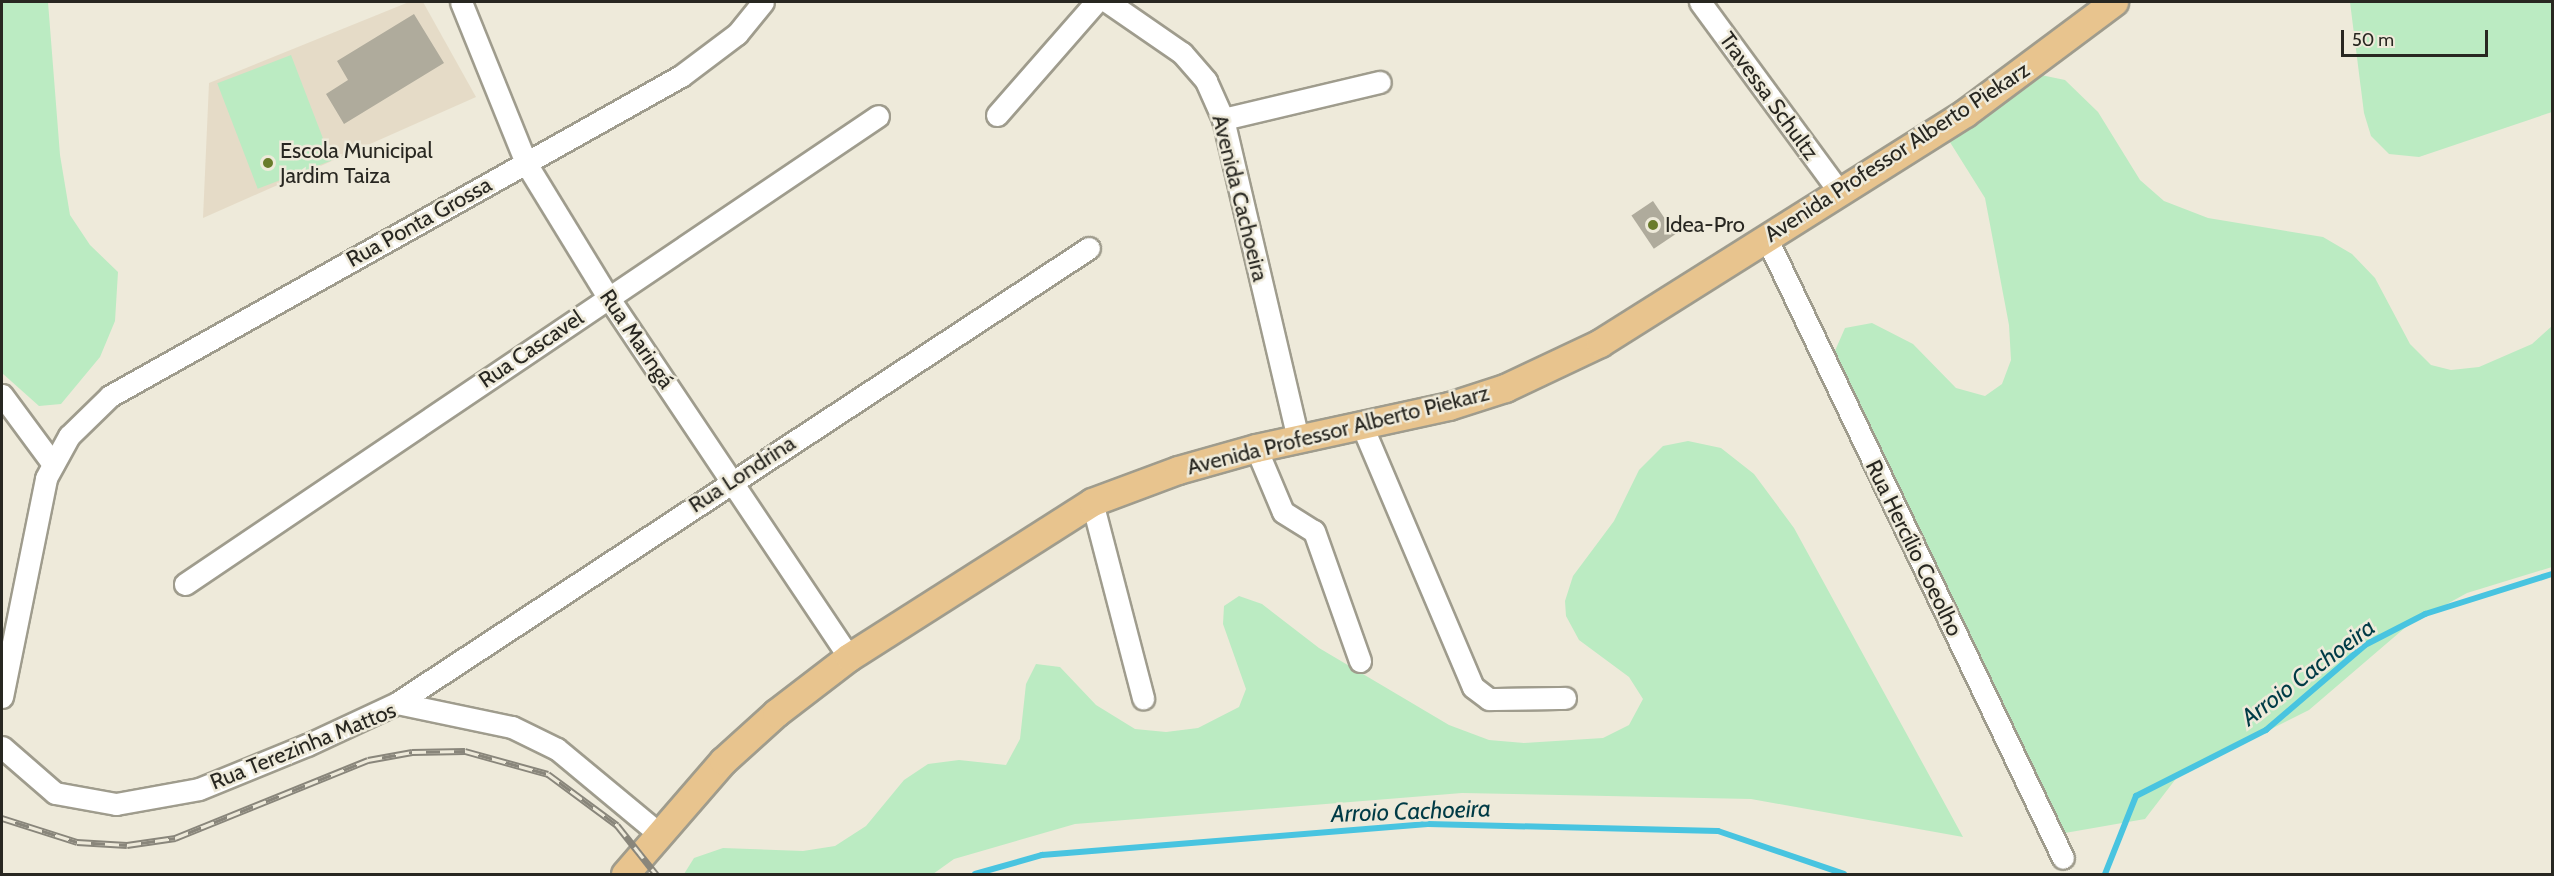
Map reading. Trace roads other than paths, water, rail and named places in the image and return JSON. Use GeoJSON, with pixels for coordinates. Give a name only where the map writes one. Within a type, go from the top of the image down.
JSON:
{"type":"FeatureCollection","features":[{"type":"Feature","properties":{"kind":"main road","name":"Avenida Professor Alberto Piekarz"},"geometry":{"type":"LineString","coordinates":[[625,874],[658,833],[723,761],[849,657],[1092,502],[1178,470],[1256,448],[1363,428],[1505,388],[1600,344],[1838,190],[1965,113],[2114,2]]}},
{"type":"Feature","properties":{"kind":"street","name":"Rua Maringá"},"geometry":{"type":"LineString","coordinates":[[461,2],[527,165],[608,297],[849,657]]}},
{"type":"Feature","properties":{"kind":"street","name":"Rua Ponta Grossa"},"geometry":{"type":"LineString","coordinates":[[2,696],[45,478],[69,436],[110,396],[527,165],[681,76],[737,34],[763,2]]}},
{"type":"Feature","properties":{"kind":"street"},"geometry":{"type":"LineString","coordinates":[[998,115],[1096,2]]}},
{"type":"Feature","properties":{"kind":"street","name":"Avenida Cachoeira"},"geometry":{"type":"LineString","coordinates":[[1108,2],[1182,53],[1206,81],[1223,118],[1298,440]]}},
{"type":"Feature","properties":{"kind":"street","name":"Travessa Schultz"},"geometry":{"type":"LineString","coordinates":[[1700,2],[1838,190]]}},
{"type":"Feature","properties":{"kind":"street"},"geometry":{"type":"LineString","coordinates":[[1223,118],[1380,82]]}},
{"type":"Feature","properties":{"kind":"street","name":"Rua Cascavel"},"geometry":{"type":"LineString","coordinates":[[185,584],[878,116]]}},
{"type":"Feature","properties":{"kind":"street","name":"Rua Hercílio Coeolho"},"geometry":{"type":"LineString","coordinates":[[1766,237],[2062,858]]}},
{"type":"Feature","properties":{"kind":"street","name":"Rua Londrina"},"geometry":{"type":"LineString","coordinates":[[397,703],[732,480],[1089,248]]}},
{"type":"Feature","properties":{"kind":"street"},"geometry":{"type":"LineString","coordinates":[[2,395],[53,464]]}},
{"type":"Feature","properties":{"kind":"street"},"geometry":{"type":"LineString","coordinates":[[1363,428],[1473,687],[1489,699],[1565,698]]}},
{"type":"Feature","properties":{"kind":"street"},"geometry":{"type":"LineString","coordinates":[[1256,448],[1282,512],[1314,531],[1360,661]]}},
{"type":"Feature","properties":{"kind":"street"},"geometry":{"type":"LineString","coordinates":[[1092,502],[1143,698]]}},
{"type":"Feature","properties":{"kind":"street","name":"Rua Terezinha Mattos"},"geometry":{"type":"LineString","coordinates":[[2,747],[55,793],[116,804],[199,789],[397,703],[512,727],[557,748],[658,833]]}},
{"type":"Feature","properties":{"kind":"waterway","name":"Arroio Cachoeira"},"geometry":{"type":"LineString","coordinates":[[2105,874],[2136,796],[2266,730],[2365,645],[2425,614],[2552,574]]}},
{"type":"Feature","properties":{"kind":"waterway","name":"Arroio Cachoeira"},"geometry":{"type":"LineString","coordinates":[[975,874],[1042,855],[1428,824],[1718,831],[1844,874]]}},
{"type":"Feature","properties":{"kind":"railway"},"geometry":{"type":"LineString","coordinates":[[2,818],[77,842],[127,845],[175,838],[368,760],[412,752],[465,751],[548,774],[617,825],[656,874]]}},
{"type":"Feature","properties":{"kind":"place","name":"Escola Municipal Jardim Taiza"},"geometry":{"type":"Point","coordinates":[268,163]}},
{"type":"Feature","properties":{"kind":"place","name":"Idea-Pro"},"geometry":{"type":"Point","coordinates":[1653,225]}}]}
